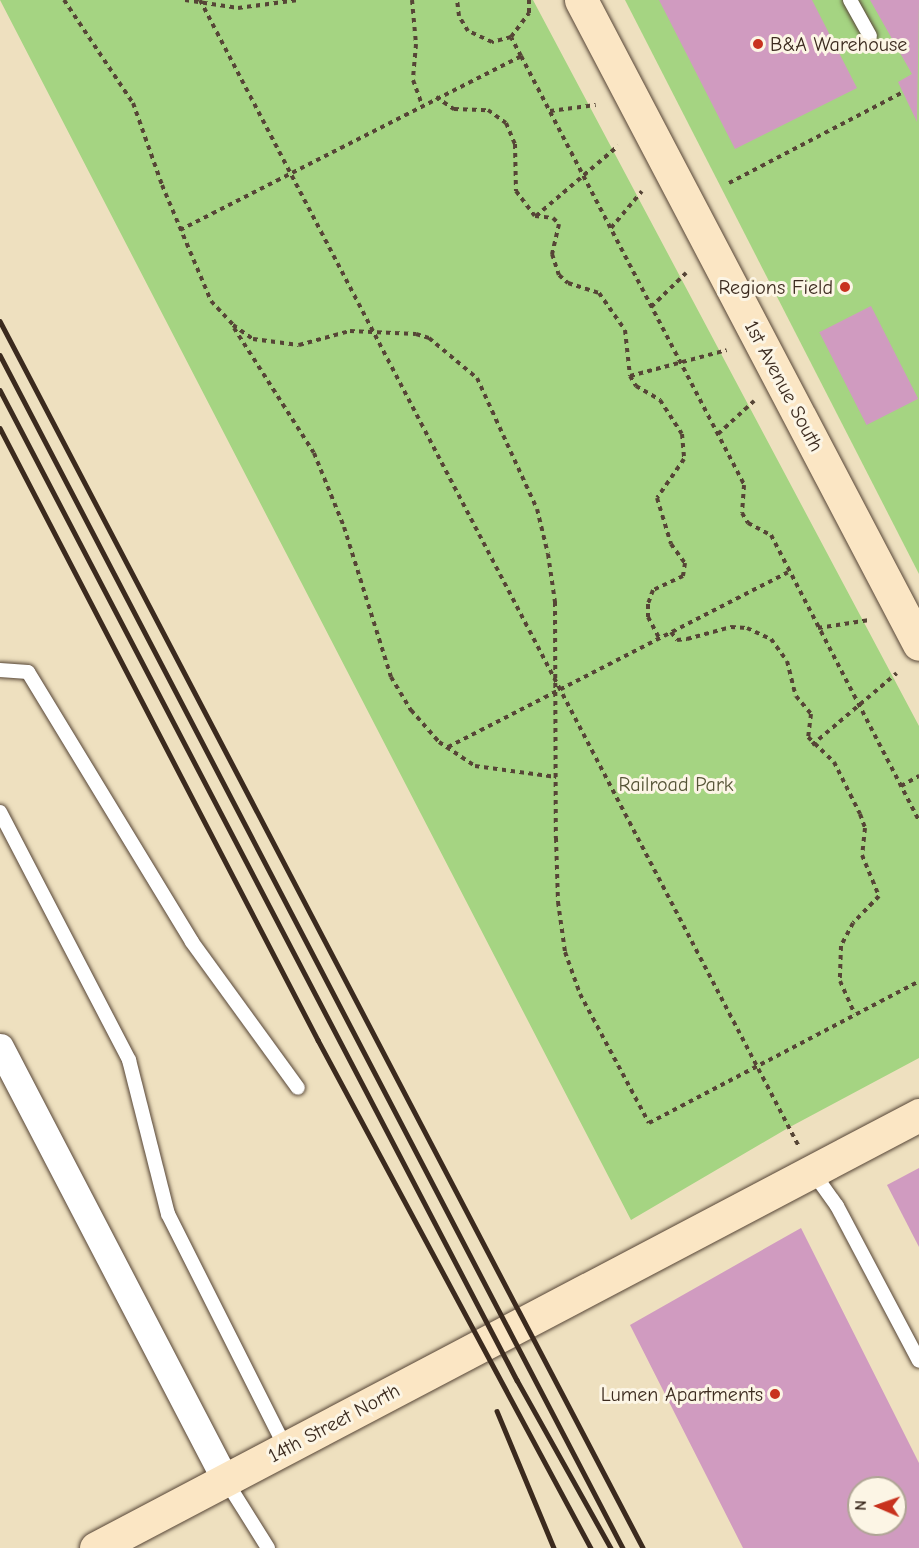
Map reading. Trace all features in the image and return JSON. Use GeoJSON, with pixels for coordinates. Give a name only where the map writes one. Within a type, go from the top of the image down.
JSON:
{"type":"FeatureCollection","features":[{"type":"Feature","properties":{"kind":"street","name":"1st Avenue South"},"geometry":{"type":"LineString","coordinates":[[581,0],[919,644]]}},
{"type":"Feature","properties":{"kind":"street"},"geometry":{"type":"LineString","coordinates":[[0,1047],[226,1481]]}},
{"type":"Feature","properties":{"kind":"street","name":"14th Street North"},"geometry":{"type":"LineString","coordinates":[[96,1548],[919,1115]]}},
{"type":"Feature","properties":{"kind":"lane"},"geometry":{"type":"LineString","coordinates":[[850,0],[870,36]]}},
{"type":"Feature","properties":{"kind":"lane"},"geometry":{"type":"LineString","coordinates":[[0,670],[28,672],[192,942],[298,1088]]}},
{"type":"Feature","properties":{"kind":"lane"},"geometry":{"type":"LineString","coordinates":[[0,812],[129,1060],[168,1214],[286,1449]]}},
{"type":"Feature","properties":{"kind":"lane"},"geometry":{"type":"LineString","coordinates":[[812,1171],[837,1206],[919,1361]]}},
{"type":"Feature","properties":{"kind":"lane"},"geometry":{"type":"LineString","coordinates":[[226,1481],[268,1548]]}},
{"type":"Feature","properties":{"kind":"path"},"geometry":{"type":"LineString","coordinates":[[64,0],[133,104],[180,230],[211,301],[232,325],[314,453],[344,527],[391,677],[411,710],[448,748],[475,766],[556,777]]}},
{"type":"Feature","properties":{"kind":"path"},"geometry":{"type":"LineString","coordinates":[[185,0],[203,6],[252,8],[298,0]]}},
{"type":"Feature","properties":{"kind":"path"},"geometry":{"type":"LineString","coordinates":[[200,0],[558,690],[812,1171]]}},
{"type":"Feature","properties":{"kind":"path"},"geometry":{"type":"LineString","coordinates":[[412,0],[416,44],[413,80],[422,105]]}},
{"type":"Feature","properties":{"kind":"path"},"geometry":{"type":"LineString","coordinates":[[457,0],[459,16],[477,37],[492,42],[511,37],[530,13],[529,0]]}},
{"type":"Feature","properties":{"kind":"path"},"geometry":{"type":"LineString","coordinates":[[511,37],[744,486],[742,513],[748,523],[771,535],[788,572],[919,820]]}},
{"type":"Feature","properties":{"kind":"path"},"geometry":{"type":"LineString","coordinates":[[180,230],[290,171],[521,56]]}},
{"type":"Feature","properties":{"kind":"path"},"geometry":{"type":"LineString","coordinates":[[729,183],[903,92]]}},
{"type":"Feature","properties":{"kind":"path"},"geometry":{"type":"LineString","coordinates":[[436,97],[454,110],[488,110],[506,123],[515,144],[516,191],[535,216],[554,218],[559,224],[552,254],[560,275],[568,283],[599,293],[625,330],[630,376],[636,386],[660,400],[684,445],[684,459],[657,498],[671,544],[685,563],[683,576],[653,590],[648,604],[648,617],[659,638]]}},
{"type":"Feature","properties":{"kind":"path"},"geometry":{"type":"LineString","coordinates":[[550,111],[596,105]]}},
{"type":"Feature","properties":{"kind":"path"},"geometry":{"type":"LineString","coordinates":[[535,216],[618,147]]}},
{"type":"Feature","properties":{"kind":"path"},"geometry":{"type":"LineString","coordinates":[[611,228],[642,191]]}},
{"type":"Feature","properties":{"kind":"path"},"geometry":{"type":"LineString","coordinates":[[651,307],[686,273]]}},
{"type":"Feature","properties":{"kind":"path"},"geometry":{"type":"LineString","coordinates":[[232,325],[253,339],[298,345],[350,331],[373,330],[429,338],[477,378],[537,509],[555,602],[558,690],[556,777],[558,902],[565,952],[580,994],[649,1123],[919,981]]}},
{"type":"Feature","properties":{"kind":"path"},"geometry":{"type":"LineString","coordinates":[[630,376],[727,350]]}},
{"type":"Feature","properties":{"kind":"path"},"geometry":{"type":"LineString","coordinates":[[718,434],[754,400]]}},
{"type":"Feature","properties":{"kind":"path"},"geometry":{"type":"LineString","coordinates":[[448,748],[788,572]]}},
{"type":"Feature","properties":{"kind":"path"},"geometry":{"type":"LineString","coordinates":[[818,628],[869,620]]}},
{"type":"Feature","properties":{"kind":"path"},"geometry":{"type":"LineString","coordinates":[[671,632],[677,640],[731,627],[747,628],[771,639],[787,661],[796,696],[811,714],[808,737],[812,745],[826,752],[834,762],[861,814],[865,828],[862,855],[879,896],[853,923],[841,946],[840,981],[855,1014]]}},
{"type":"Feature","properties":{"kind":"path"},"geometry":{"type":"LineString","coordinates":[[812,745],[897,673]]}},
{"type":"Feature","properties":{"kind":"path"},"geometry":{"type":"LineString","coordinates":[[901,786],[919,777]]}},
{"type":"Feature","properties":{"kind":"green space","name":"Railroad Park"},"geometry":{"type":"Polygon","coordinates":[[[0,0],[533,0],[919,726],[919,1058],[788,1128],[631,1220],[0,0]]]}},
{"type":"Feature","properties":{"kind":"green space","name":"Regions Field"},"geometry":{"type":"Polygon","coordinates":[[[625,0],[919,0],[919,574],[625,0]]]}},
{"type":"Feature","properties":{"kind":"building","name":"B&A Warehouse"},"geometry":{"type":"Polygon","coordinates":[[[659,0],[812,0],[857,88],[735,149],[659,0]]]}},
{"type":"Feature","properties":{"kind":"building"},"geometry":{"type":"Polygon","coordinates":[[[870,0],[919,0],[917,122],[898,82],[912,74],[870,0]]]}},
{"type":"Feature","properties":{"kind":"building"},"geometry":{"type":"Polygon","coordinates":[[[871,306],[918,399],[867,425],[819,332],[871,306]]]}},
{"type":"Feature","properties":{"kind":"building"},"geometry":{"type":"Polygon","coordinates":[[[919,1168],[919,1247],[887,1185],[919,1168]]]}},
{"type":"Feature","properties":{"kind":"building","name":"Lumen Apartments"},"geometry":{"type":"Polygon","coordinates":[[[801,1228],[919,1463],[919,1548],[743,1548],[630,1325],[801,1228]]]}},
{"type":"Feature","properties":{"kind":"railway"},"geometry":{"type":"LineString","coordinates":[[0,321],[643,1548]]}},
{"type":"Feature","properties":{"kind":"railway"},"geometry":{"type":"LineString","coordinates":[[0,355],[623,1548]]}},
{"type":"Feature","properties":{"kind":"railway"},"geometry":{"type":"LineString","coordinates":[[0,390],[517,1380],[611,1548]]}},
{"type":"Feature","properties":{"kind":"railway"},"geometry":{"type":"LineString","coordinates":[[0,428],[318,1040],[591,1548]]}},
{"type":"Feature","properties":{"kind":"railway"},"geometry":{"type":"LineString","coordinates":[[497,1411],[554,1548]]}},
{"type":"Feature","properties":{"kind":"place","name":"B&A Warehouse"},"geometry":{"type":"Point","coordinates":[758,44]}},
{"type":"Feature","properties":{"kind":"place","name":"Regions Field"},"geometry":{"type":"Point","coordinates":[845,287]}},
{"type":"Feature","properties":{"kind":"place","name":"Lumen Apartments"},"geometry":{"type":"Point","coordinates":[775,1394]}}]}
